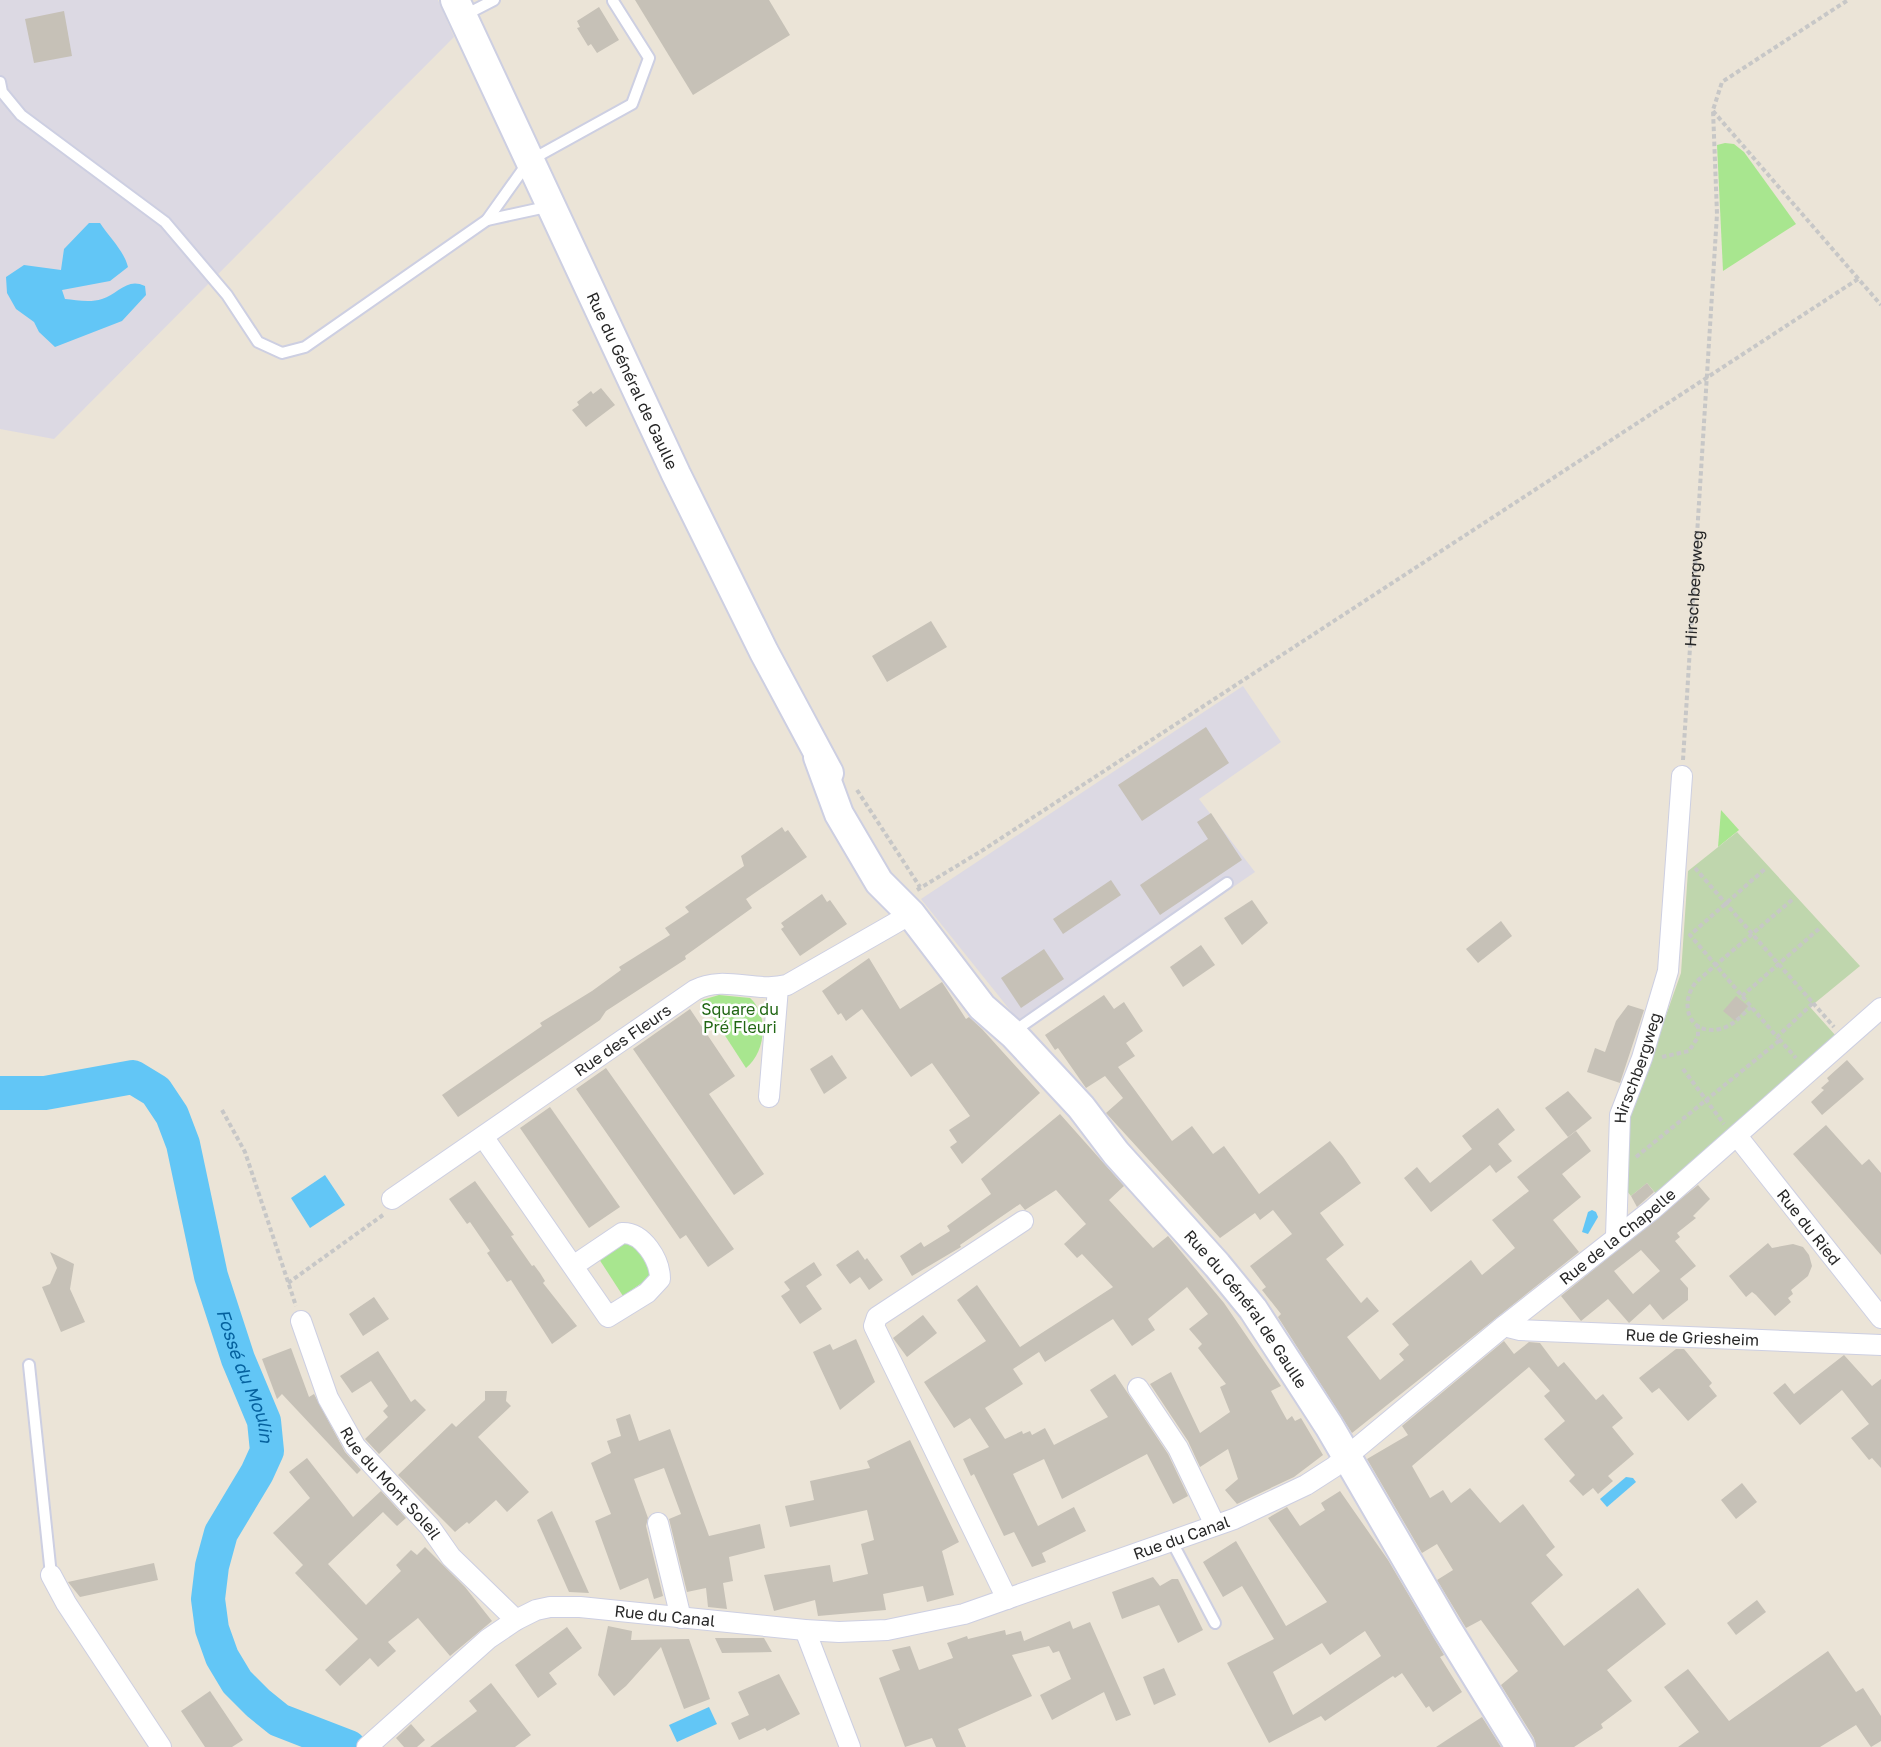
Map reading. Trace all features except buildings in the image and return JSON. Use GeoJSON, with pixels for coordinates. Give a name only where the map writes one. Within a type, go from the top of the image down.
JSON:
{"type":"FeatureCollection","features":[{"type":"Feature","properties":{"kind":"street","name":"Rue du Général de Gaulle"},"geometry":{"type":"LineString","coordinates":[[458,8],[676,474],[818,757],[839,814],[869,867],[892,898],[908,905],[982,1007],[1014,1035],[1092,1119],[1116,1153],[1233,1284],[1272,1337],[1347,1456],[1446,1627],[1520,1747]]}},
{"type":"Feature","properties":{"kind":"street","name":"Hirschbergweg"},"geometry":{"type":"LineString","coordinates":[[1616,1236],[1620,1115],[1642,1058],[1668,971],[1682,776]]}},
{"type":"Feature","properties":{"kind":"street","name":"Rue des Fleurs"},"geometry":{"type":"LineString","coordinates":[[392,1199],[701,987],[720,984],[778,988],[794,982],[908,905]]}},
{"type":"Feature","properties":{"kind":"street"},"geometry":{"type":"LineString","coordinates":[[769,1096],[778,988]]}},
{"type":"Feature","properties":{"kind":"street","name":"Rue de la Chapelle"},"geometry":{"type":"LineString","coordinates":[[1347,1456],[1504,1326],[1653,1209],[1881,1008]]}},
{"type":"Feature","properties":{"kind":"street","name":"Rue du Ried"},"geometry":{"type":"LineString","coordinates":[[1737,1136],[1881,1318]]}},
{"type":"Feature","properties":{"kind":"street"},"geometry":{"type":"LineString","coordinates":[[484,1138],[608,1317],[657,1284],[660,1279],[658,1262],[637,1236],[622,1233],[573,1266]]}},
{"type":"Feature","properties":{"kind":"street"},"geometry":{"type":"LineString","coordinates":[[1007,1599],[874,1326],[877,1317],[1023,1221]]}},
{"type":"Feature","properties":{"kind":"street","name":"Rue du Mont Soleil"},"geometry":{"type":"LineString","coordinates":[[301,1321],[328,1398],[355,1446],[430,1527],[451,1557],[516,1620]]}},
{"type":"Feature","properties":{"kind":"street","name":"Rue de Griesheim"},"geometry":{"type":"LineString","coordinates":[[1504,1326],[1520,1330],[1881,1345]]}},
{"type":"Feature","properties":{"kind":"street"},"geometry":{"type":"LineString","coordinates":[[1138,1388],[1178,1449],[1215,1525]]}},
{"type":"Feature","properties":{"kind":"street","name":"Rue du Canal"},"geometry":{"type":"LineString","coordinates":[[369,1745],[488,1640],[516,1620],[536,1610],[564,1606],[806,1630],[863,1632],[896,1628],[964,1614],[1259,1509],[1306,1485],[1347,1456]]}},
{"type":"Feature","properties":{"kind":"street"},"geometry":{"type":"LineString","coordinates":[[658,1523],[681,1618]]}},
{"type":"Feature","properties":{"kind":"street"},"geometry":{"type":"LineString","coordinates":[[51,1575],[66,1603],[161,1747]]}},
{"type":"Feature","properties":{"kind":"street"},"geometry":{"type":"LineString","coordinates":[[806,1630],[850,1747]]}},
{"type":"Feature","properties":{"kind":"lane"},"geometry":{"type":"LineString","coordinates":[[458,8],[494,0]]}},
{"type":"Feature","properties":{"kind":"lane"},"geometry":{"type":"LineString","coordinates":[[0,81],[2,92],[21,116],[165,222],[227,295],[258,342],[282,353],[305,347],[487,220],[529,161],[632,104],[649,58],[613,1]]}},
{"type":"Feature","properties":{"kind":"lane"},"geometry":{"type":"LineString","coordinates":[[487,220],[551,206]]}},
{"type":"Feature","properties":{"kind":"lane"},"geometry":{"type":"LineString","coordinates":[[1014,1035],[1023,1025],[1227,883]]}},
{"type":"Feature","properties":{"kind":"lane"},"geometry":{"type":"LineString","coordinates":[[29,1365],[51,1575]]}},
{"type":"Feature","properties":{"kind":"lane"},"geometry":{"type":"LineString","coordinates":[[1171,1540],[1215,1623]]}},
{"type":"Feature","properties":{"kind":"path","name":"Hirschbergweg"},"geometry":{"type":"LineString","coordinates":[[1682,776],[1718,214],[1713,110],[1722,82],[1848,0]]}},
{"type":"Feature","properties":{"kind":"path"},"geometry":{"type":"LineString","coordinates":[[1713,110],[1881,305]]}},
{"type":"Feature","properties":{"kind":"path"},"geometry":{"type":"LineString","coordinates":[[908,905],[1013,830],[1858,279]]}},
{"type":"Feature","properties":{"kind":"path"},"geometry":{"type":"LineString","coordinates":[[1676,859],[1682,859],[1694,867],[1845,1040]]}},
{"type":"Feature","properties":{"kind":"path"},"geometry":{"type":"LineString","coordinates":[[1766,868],[1690,935],[1800,1063]]}},
{"type":"Feature","properties":{"kind":"path"},"geometry":{"type":"LineString","coordinates":[[1751,1007],[1728,1026],[1713,1030],[1698,1025],[1688,1014],[1686,997],[1696,982],[1793,899]]}},
{"type":"Feature","properties":{"kind":"path"},"geometry":{"type":"LineString","coordinates":[[1742,996],[1821,927]]}},
{"type":"Feature","properties":{"kind":"path"},"geometry":{"type":"LineString","coordinates":[[1618,1168],[1627,1165],[1707,1101],[1778,1039],[1813,1003]]}},
{"type":"Feature","properties":{"kind":"path"},"geometry":{"type":"LineString","coordinates":[[1662,1057],[1689,1051],[1698,1037],[1698,1025]]}},
{"type":"Feature","properties":{"kind":"path"},"geometry":{"type":"LineString","coordinates":[[1683,1069],[1729,1131],[1737,1136]]}},
{"type":"Feature","properties":{"kind":"path"},"geometry":{"type":"LineString","coordinates":[[222,1110],[245,1152],[301,1321]]}},
{"type":"Feature","properties":{"kind":"path"},"geometry":{"type":"LineString","coordinates":[[288,1283],[388,1210],[392,1199]]}},
{"type":"Feature","properties":{"kind":"shaded area"},"geometry":{"type":"Polygon","coordinates":[[[0,0],[438,0],[454,37],[54,439],[0,429],[0,0]]]}},
{"type":"Feature","properties":{"kind":"shaded area"},"geometry":{"type":"Polygon","coordinates":[[[1243,686],[1281,742],[1199,799],[1255,872],[1026,1030],[921,899],[1243,686]]]}},
{"type":"Feature","properties":{"kind":"green space"},"geometry":{"type":"Polygon","coordinates":[[[1734,144],[1744,152],[1796,224],[1723,271],[1717,145],[1734,144]]]}},
{"type":"Feature","properties":{"kind":"green space"},"geometry":{"type":"Polygon","coordinates":[[[1721,810],[1739,830],[1718,847],[1721,810]]]}},
{"type":"Feature","properties":{"kind":"green space"},"geometry":{"type":"Polygon","coordinates":[[[1737,832],[1860,966],[1810,1007],[1836,1036],[1657,1195],[1647,1183],[1631,1196],[1626,1190],[1627,1126],[1681,973],[1688,871],[1737,832]]]}},
{"type":"Feature","properties":{"kind":"green space","name":"Square du Pré Fleuri"},"geometry":{"type":"Polygon","coordinates":[[[719,995],[750,998],[760,1014],[763,1024],[761,1044],[746,1068],[702,1000],[719,995]]]}},
{"type":"Feature","properties":{"kind":"green space"},"geometry":{"type":"Polygon","coordinates":[[[625,1240],[636,1244],[653,1271],[649,1278],[623,1296],[599,1259],[625,1240]]]}},
{"type":"Feature","properties":{"kind":"water"},"geometry":{"type":"Polygon","coordinates":[[[89,223],[100,223],[120,250],[128,267],[110,281],[62,290],[65,299],[97,300],[133,284],[145,286],[146,295],[122,321],[55,347],[39,332],[34,322],[16,309],[7,293],[6,277],[24,265],[61,270],[64,249],[89,223]]]}},
{"type":"Feature","properties":{"kind":"water"},"geometry":{"type":"Polygon","coordinates":[[[325,1175],[345,1205],[310,1228],[291,1198],[325,1175]]]}},
{"type":"Feature","properties":{"kind":"water"},"geometry":{"type":"Polygon","coordinates":[[[1592,1210],[1598,1217],[1588,1234],[1582,1232],[1588,1212],[1592,1210]]]}},
{"type":"Feature","properties":{"kind":"water"},"geometry":{"type":"Polygon","coordinates":[[[1626,1477],[1633,1478],[1636,1482],[1607,1507],[1600,1499],[1626,1477]]]}},
{"type":"Feature","properties":{"kind":"water"},"geometry":{"type":"Polygon","coordinates":[[[709,1707],[717,1724],[677,1742],[669,1725],[709,1707]]]}},
{"type":"Feature","properties":{"kind":"waterway","name":"Fossé du Moulin"},"geometry":{"type":"LineString","coordinates":[[0,1093],[45,1093],[133,1077],[156,1091],[172,1115],[183,1144],[211,1276],[238,1359],[264,1421],[267,1451],[257,1473],[221,1533],[212,1566],[208,1599],[212,1629],[222,1657],[237,1682],[258,1703],[279,1720],[349,1747]]}}]}
